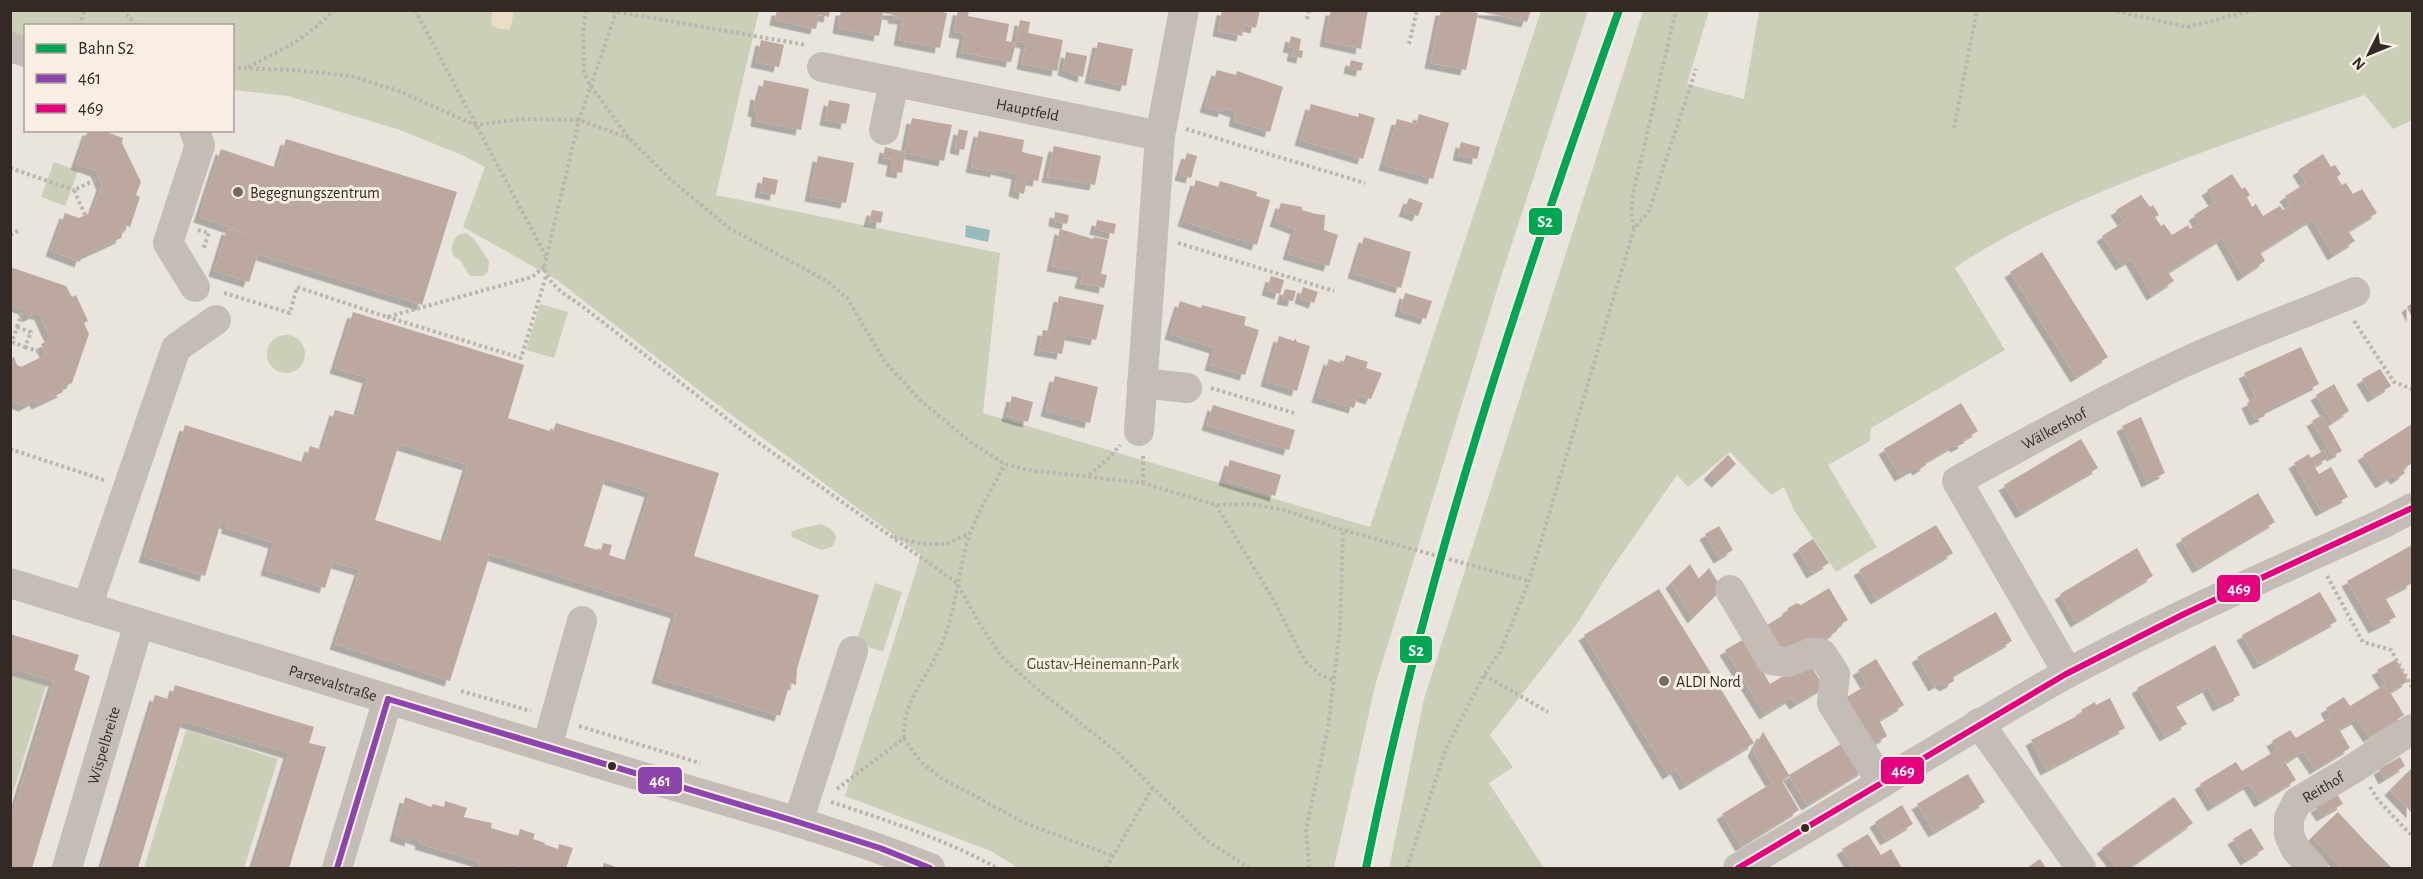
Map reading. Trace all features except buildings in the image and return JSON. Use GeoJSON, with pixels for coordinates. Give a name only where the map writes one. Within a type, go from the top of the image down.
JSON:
{"type":"FeatureCollection","features":[{"type":"Feature","properties":{"kind":"street"},"geometry":{"type":"LineString","coordinates":[[1139,431],[1152,235],[1162,129],[1184,10]]}},
{"type":"Feature","properties":{"kind":"street","name":"Hauptfeld"},"geometry":{"type":"LineString","coordinates":[[822,67],[894,82],[1162,129]]}},
{"type":"Feature","properties":{"kind":"street"},"geometry":{"type":"LineString","coordinates":[[884,130],[894,82]]}},
{"type":"Feature","properties":{"kind":"street"},"geometry":{"type":"LineString","coordinates":[[195,132],[200,145],[168,243],[205,288]]}},
{"type":"Feature","properties":{"kind":"street","name":"Wälkershof"},"geometry":{"type":"LineString","coordinates":[[2068,673],[1957,481],[2054,427],[2140,383],[2347,296]]}},
{"type":"Feature","properties":{"kind":"street"},"geometry":{"type":"LineString","coordinates":[[87,607],[176,348],[216,320]]}},
{"type":"Feature","properties":{"kind":"street"},"geometry":{"type":"LineString","coordinates":[[1142,383],[1187,388]]}},
{"type":"Feature","properties":{"kind":"street"},"geometry":{"type":"LineString","coordinates":[[1738,868],[1979,723],[2068,673],[2191,610],[2412,508]]}},
{"type":"Feature","properties":{"kind":"street","name":"Parsevalstraße"},"geometry":{"type":"LineString","coordinates":[[10,583],[798,822],[880,848],[930,868]]}},
{"type":"Feature","properties":{"kind":"street"},"geometry":{"type":"LineString","coordinates":[[1730,590],[1771,660],[1788,662],[1811,653],[1822,654],[1835,674],[1832,703],[1882,783]]}},
{"type":"Feature","properties":{"kind":"street"},"geometry":{"type":"LineString","coordinates":[[547,747],[582,621]]}},
{"type":"Feature","properties":{"kind":"street","name":"Wispelbreite"},"geometry":{"type":"LineString","coordinates":[[67,868],[139,623]]}},
{"type":"Feature","properties":{"kind":"street"},"geometry":{"type":"LineString","coordinates":[[798,822],[853,651]]}},
{"type":"Feature","properties":{"kind":"street"},"geometry":{"type":"LineString","coordinates":[[337,868],[388,699]]}},
{"type":"Feature","properties":{"kind":"street"},"geometry":{"type":"LineString","coordinates":[[1979,723],[2081,868]]}},
{"type":"Feature","properties":{"kind":"street","name":"Reithof"},"geometry":{"type":"LineString","coordinates":[[2313,868],[2296,850],[2289,835],[2289,818],[2297,802],[2412,729]]}},
{"type":"Feature","properties":{"kind":"path"},"geometry":{"type":"LineString","coordinates":[[122,10],[135,24]]}},
{"type":"Feature","properties":{"kind":"path"},"geometry":{"type":"LineString","coordinates":[[246,68],[296,44],[320,26],[334,10]]}},
{"type":"Feature","properties":{"kind":"path"},"geometry":{"type":"LineString","coordinates":[[415,10],[547,258]]}},
{"type":"Feature","properties":{"kind":"path"},"geometry":{"type":"LineString","coordinates":[[586,10],[583,32],[584,73],[590,85],[629,138],[670,179],[729,228],[819,276],[847,298],[885,362],[920,400],[973,444],[1005,464],[1029,470],[1143,483],[1216,505],[1252,504],[1284,510],[1342,530],[1528,581]]}},
{"type":"Feature","properties":{"kind":"path"},"geometry":{"type":"LineString","coordinates":[[606,10],[814,47],[822,67]]}},
{"type":"Feature","properties":{"kind":"path"},"geometry":{"type":"LineString","coordinates":[[1307,19],[1309,10]]}},
{"type":"Feature","properties":{"kind":"path"},"geometry":{"type":"LineString","coordinates":[[1410,44],[1417,10]]}},
{"type":"Feature","properties":{"kind":"path"},"geometry":{"type":"LineString","coordinates":[[1634,229],[1631,212],[1633,194],[1676,10]]}},
{"type":"Feature","properties":{"kind":"path"},"geometry":{"type":"LineString","coordinates":[[1953,128],[1977,10]]}},
{"type":"Feature","properties":{"kind":"path"},"geometry":{"type":"LineString","coordinates":[[2111,10],[2187,27],[2255,10]]}},
{"type":"Feature","properties":{"kind":"path"},"geometry":{"type":"LineString","coordinates":[[617,11],[579,120],[544,267],[546,276],[558,290],[753,438],[957,583],[1001,656],[1037,689],[1116,750],[1206,840],[1249,868]]}},
{"type":"Feature","properties":{"kind":"path"},"geometry":{"type":"LineString","coordinates":[[234,68],[294,70],[351,76],[399,91],[475,125],[524,119],[579,120],[629,138]]}},
{"type":"Feature","properties":{"kind":"path"},"geometry":{"type":"LineString","coordinates":[[1407,868],[1445,751],[1484,675],[1500,652],[1528,581],[1634,229],[1649,211],[1696,69]]}},
{"type":"Feature","properties":{"kind":"path"},"geometry":{"type":"LineString","coordinates":[[1162,129],[1365,183]]}},
{"type":"Feature","properties":{"kind":"path"},"geometry":{"type":"LineString","coordinates":[[10,168],[74,190],[99,178]]}},
{"type":"Feature","properties":{"kind":"path"},"geometry":{"type":"LineString","coordinates":[[74,190],[85,215]]}},
{"type":"Feature","properties":{"kind":"path"},"geometry":{"type":"LineString","coordinates":[[10,235],[18,231]]}},
{"type":"Feature","properties":{"kind":"path"},"geometry":{"type":"LineString","coordinates":[[1152,235],[1334,291]]}},
{"type":"Feature","properties":{"kind":"path"},"geometry":{"type":"LineString","coordinates":[[387,317],[532,277],[544,267]]}},
{"type":"Feature","properties":{"kind":"path"},"geometry":{"type":"LineString","coordinates":[[205,288],[290,313],[297,287],[521,358],[546,276]]}},
{"type":"Feature","properties":{"kind":"path"},"geometry":{"type":"LineString","coordinates":[[2347,296],[2394,382],[2412,389]]}},
{"type":"Feature","properties":{"kind":"path"},"geometry":{"type":"LineString","coordinates":[[22,313],[11,343],[39,352]]}},
{"type":"Feature","properties":{"kind":"path"},"geometry":{"type":"LineString","coordinates":[[17,327],[31,332],[25,347]]}},
{"type":"Feature","properties":{"kind":"path"},"geometry":{"type":"LineString","coordinates":[[1187,388],[1207,387],[1294,413]]}},
{"type":"Feature","properties":{"kind":"path"},"geometry":{"type":"LineString","coordinates":[[1088,475],[1110,457],[1120,445],[1139,431]]}},
{"type":"Feature","properties":{"kind":"path"},"geometry":{"type":"LineString","coordinates":[[10,449],[42,462],[129,488]]}},
{"type":"Feature","properties":{"kind":"path"},"geometry":{"type":"LineString","coordinates":[[1005,464],[970,533],[957,583],[954,608],[941,646],[910,701],[903,723],[904,738],[920,761],[940,778],[1025,823],[1113,856]]}},
{"type":"Feature","properties":{"kind":"path"},"geometry":{"type":"LineString","coordinates":[[1216,505],[1273,599],[1305,662],[1319,674],[1334,681]]}},
{"type":"Feature","properties":{"kind":"path"},"geometry":{"type":"LineString","coordinates":[[1309,868],[1306,829],[1328,728],[1340,628],[1342,530]]}},
{"type":"Feature","properties":{"kind":"path"},"geometry":{"type":"LineString","coordinates":[[889,536],[922,544],[947,544],[970,533]]}},
{"type":"Feature","properties":{"kind":"path"},"geometry":{"type":"LineString","coordinates":[[2316,554],[2363,642],[2391,650],[2412,687]]}},
{"type":"Feature","properties":{"kind":"path"},"geometry":{"type":"LineString","coordinates":[[1484,675],[1548,712]]}},
{"type":"Feature","properties":{"kind":"path"},"geometry":{"type":"LineString","coordinates":[[833,792],[904,738]]}},
{"type":"Feature","properties":{"kind":"path"},"geometry":{"type":"LineString","coordinates":[[2356,766],[2378,800],[2412,836]]}},
{"type":"Feature","properties":{"kind":"path"},"geometry":{"type":"LineString","coordinates":[[1106,868],[1153,787]]}},
{"type":"Feature","properties":{"kind":"green space","name":"Gustav-Heinemann-Park"},"geometry":{"type":"Polygon","coordinates":[[[10,11],[759,11],[716,195],[1000,253],[983,413],[1370,527],[1541,11],[1588,11],[1500,280],[1375,686],[1334,868],[1018,868],[991,851],[845,796],[921,555],[710,399],[557,280],[463,227],[485,167],[400,130],[288,96],[234,90],[234,24],[24,24],[24,46],[11,40],[10,11]]]}},
{"type":"Feature","properties":{"kind":"green space"},"geometry":{"type":"Polygon","coordinates":[[[1643,11],[1709,11],[1687,84],[1744,99],[1759,11],[2412,11],[2412,120],[2393,129],[2365,95],[2129,180],[2023,228],[1955,268],[2005,350],[1871,428],[1870,441],[1828,465],[1877,547],[1836,572],[1794,510],[1784,487],[1771,495],[1730,452],[1688,487],[1677,475],[1610,571],[1577,624],[1490,735],[1513,767],[1489,783],[1544,868],[1389,868],[1424,699],[1643,11]]]}},
{"type":"Feature","properties":{"kind":"green space"},"geometry":{"type":"Polygon","coordinates":[[[54,162],[78,171],[65,206],[41,197],[54,162]]]}},
{"type":"Feature","properties":{"kind":"green space"},"geometry":{"type":"Polygon","coordinates":[[[466,233],[474,239],[489,261],[488,271],[484,276],[470,276],[460,260],[453,256],[454,240],[458,235],[466,233]]]}},
{"type":"Feature","properties":{"kind":"green space"},"geometry":{"type":"Polygon","coordinates":[[[540,304],[568,312],[554,358],[526,350],[540,304]]]}},
{"type":"Feature","properties":{"kind":"green space"},"geometry":{"type":"Polygon","coordinates":[[[286,335],[300,340],[305,354],[300,368],[286,373],[272,368],[267,354],[272,340],[286,335]]]}},
{"type":"Feature","properties":{"kind":"green space"},"geometry":{"type":"Polygon","coordinates":[[[820,524],[834,532],[836,538],[832,547],[821,550],[792,537],[791,532],[795,530],[820,524]]]}},
{"type":"Feature","properties":{"kind":"green space"},"geometry":{"type":"Polygon","coordinates":[[[875,583],[902,592],[883,652],[856,643],[875,583]]]}},
{"type":"Feature","properties":{"kind":"green space"},"geometry":{"type":"Polygon","coordinates":[[[10,675],[46,686],[11,799],[10,675]]]}},
{"type":"Feature","properties":{"kind":"green space"},"geometry":{"type":"Polygon","coordinates":[[[186,730],[278,759],[244,868],[144,868],[186,730]]]}},
{"type":"Feature","properties":{"kind":"sand"},"geometry":{"type":"Polygon","coordinates":[[[492,11],[514,11],[510,30],[499,29],[491,25],[492,11]]]}},
{"type":"Feature","properties":{"kind":"water"},"geometry":{"type":"Polygon","coordinates":[[[966,225],[990,230],[988,242],[965,237],[966,225]]]}},
{"type":"Feature","properties":{"kind":"rail line","name":"S2"},"geometry":{"type":"LineString","coordinates":[[1366,868],[1389,759],[1445,542],[1510,328],[1619,10]]}},
{"type":"Feature","properties":{"kind":"transit line","name":"469"},"geometry":{"type":"LineString","coordinates":[[1738,868],[2066,674],[2184,614],[2412,508]]}},
{"type":"Feature","properties":{"kind":"transit line","name":"461"},"geometry":{"type":"LineString","coordinates":[[388,699],[798,822],[880,848],[930,868]]}},
{"type":"Feature","properties":{"kind":"transit line","name":"461"},"geometry":{"type":"LineString","coordinates":[[337,868],[388,699]]}},
{"type":"Feature","properties":{"kind":"place","name":"Begegnungszentrum"},"geometry":{"type":"Point","coordinates":[238,192]}},
{"type":"Feature","properties":{"kind":"place","name":"ALDI Nord"},"geometry":{"type":"Point","coordinates":[1664,681]}}]}
